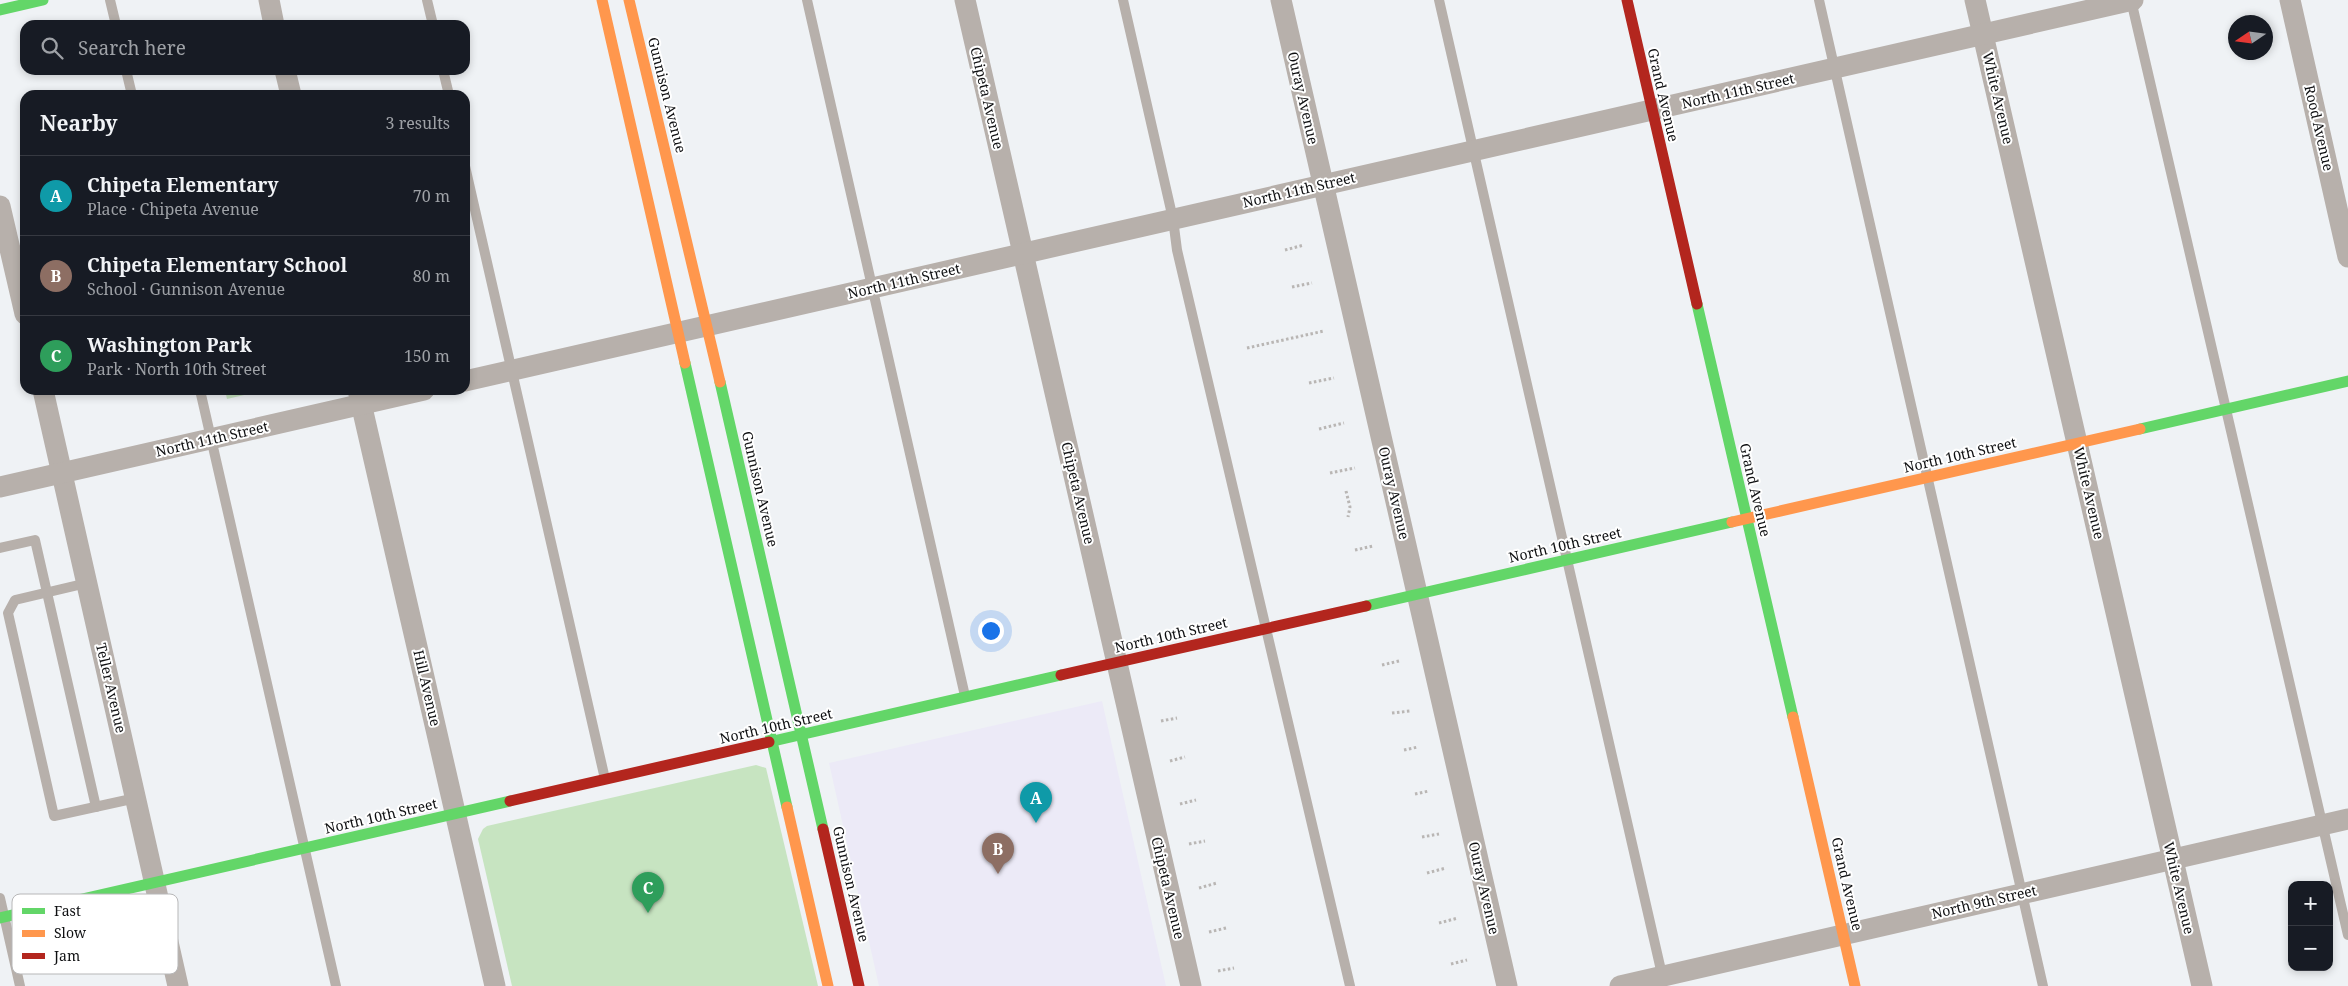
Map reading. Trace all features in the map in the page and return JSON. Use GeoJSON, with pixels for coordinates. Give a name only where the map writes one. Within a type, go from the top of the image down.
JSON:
{"type":"FeatureCollection","features":[{"type":"Feature","properties":{"kind":"street"},"geometry":{"type":"LineString","coordinates":[[3,6],[43,0]]}},
{"type":"Feature","properties":{"kind":"street"},"geometry":{"type":"LineString","coordinates":[[269,0],[273,20]]}},
{"type":"Feature","properties":{"kind":"street"},"geometry":{"type":"LineString","coordinates":[[602,0],[828,986]]}},
{"type":"Feature","properties":{"kind":"street","name":"Gunnison Avenue"},"geometry":{"type":"LineString","coordinates":[[629,0],[707,325],[859,986]]}},
{"type":"Feature","properties":{"kind":"street","name":"Chipeta Avenue"},"geometry":{"type":"LineString","coordinates":[[965,0],[1191,986]]}},
{"type":"Feature","properties":{"kind":"street","name":"Ouray Avenue"},"geometry":{"type":"LineString","coordinates":[[1280,0],[1507,986]]}},
{"type":"Feature","properties":{"kind":"street","name":"Grand Avenue"},"geometry":{"type":"LineString","coordinates":[[1626,0],[1855,986]]}},
{"type":"Feature","properties":{"kind":"street","name":"White Avenue"},"geometry":{"type":"LineString","coordinates":[[1975,0],[2202,986]]}},
{"type":"Feature","properties":{"kind":"street","name":"North 11th Street"},"geometry":{"type":"LineString","coordinates":[[470,380],[2132,0]]}},
{"type":"Feature","properties":{"kind":"street","name":"Rood Avenue"},"geometry":{"type":"LineString","coordinates":[[2290,0],[2348,257]]}},
{"type":"Feature","properties":{"kind":"street"},"geometry":{"type":"LineString","coordinates":[[286,75],[290,90]]}},
{"type":"Feature","properties":{"kind":"street"},"geometry":{"type":"LineString","coordinates":[[0,206],[20,292]]}},
{"type":"Feature","properties":{"kind":"street","name":"North 10th Street"},"geometry":{"type":"LineString","coordinates":[[110,894],[2348,381]]}},
{"type":"Feature","properties":{"kind":"street","name":"Teller Avenue"},"geometry":{"type":"LineString","coordinates":[[44,395],[157,894]]}},
{"type":"Feature","properties":{"kind":"street","name":"North 11th Street"},"geometry":{"type":"LineString","coordinates":[[0,487],[211,439],[360,397],[378,395]]}},
{"type":"Feature","properties":{"kind":"street","name":"Hill Avenue"},"geometry":{"type":"LineString","coordinates":[[360,397],[495,986]]}},
{"type":"Feature","properties":{"kind":"street","name":"North 9th Street"},"geometry":{"type":"LineString","coordinates":[[1620,986],[1664,981],[2022,893],[2348,819]]}},
{"type":"Feature","properties":{"kind":"lane"},"geometry":{"type":"LineString","coordinates":[[110,0],[115,20]]}},
{"type":"Feature","properties":{"kind":"lane"},"geometry":{"type":"LineString","coordinates":[[427,0],[432,20]]}},
{"type":"Feature","properties":{"kind":"lane"},"geometry":{"type":"LineString","coordinates":[[806,0],[966,698]]}},
{"type":"Feature","properties":{"kind":"lane"},"geometry":{"type":"LineString","coordinates":[[1123,0],[1173,219],[1177,250],[1350,986]]}},
{"type":"Feature","properties":{"kind":"lane"},"geometry":{"type":"LineString","coordinates":[[1439,0],[1664,981]]}},
{"type":"Feature","properties":{"kind":"lane"},"geometry":{"type":"LineString","coordinates":[[1819,0],[2043,986]]}},
{"type":"Feature","properties":{"kind":"lane"},"geometry":{"type":"LineString","coordinates":[[2132,0],[2348,935]]}},
{"type":"Feature","properties":{"kind":"lane"},"geometry":{"type":"LineString","coordinates":[[127,75],[131,90]]}},
{"type":"Feature","properties":{"kind":"lane"},"geometry":{"type":"LineString","coordinates":[[444,75],[448,90]]}},
{"type":"Feature","properties":{"kind":"lane"},"geometry":{"type":"LineString","coordinates":[[470,188],[605,780]]}},
{"type":"Feature","properties":{"kind":"lane"},"geometry":{"type":"LineString","coordinates":[[201,395],[336,986]]}},
{"type":"Feature","properties":{"kind":"lane"},"geometry":{"type":"LineString","coordinates":[[0,548],[35,540],[96,807]]}},
{"type":"Feature","properties":{"kind":"lane"},"geometry":{"type":"LineString","coordinates":[[87,583],[15,600],[8,613],[54,816],[136,798]]}},
{"type":"Feature","properties":{"kind":"lane"},"geometry":{"type":"LineString","coordinates":[[0,898],[2,918],[12,956]]}},
{"type":"Feature","properties":{"kind":"path"},"geometry":{"type":"LineString","coordinates":[[1285,250],[1304,245]]}},
{"type":"Feature","properties":{"kind":"path"},"geometry":{"type":"LineString","coordinates":[[1292,287],[1312,283]]}},
{"type":"Feature","properties":{"kind":"path"},"geometry":{"type":"LineString","coordinates":[[1247,348],[1324,331]]}},
{"type":"Feature","properties":{"kind":"path"},"geometry":{"type":"LineString","coordinates":[[1309,383],[1334,378]]}},
{"type":"Feature","properties":{"kind":"path"},"geometry":{"type":"LineString","coordinates":[[1319,429],[1344,423]]}},
{"type":"Feature","properties":{"kind":"path"},"geometry":{"type":"LineString","coordinates":[[1330,474],[1355,468]]}},
{"type":"Feature","properties":{"kind":"path"},"geometry":{"type":"LineString","coordinates":[[1346,491],[1350,507],[1348,517]]}},
{"type":"Feature","properties":{"kind":"path"},"geometry":{"type":"LineString","coordinates":[[1355,550],[1372,546]]}},
{"type":"Feature","properties":{"kind":"path"},"geometry":{"type":"LineString","coordinates":[[1382,665],[1399,661]]}},
{"type":"Feature","properties":{"kind":"path"},"geometry":{"type":"LineString","coordinates":[[1392,713],[1410,711]]}},
{"type":"Feature","properties":{"kind":"path"},"geometry":{"type":"LineString","coordinates":[[1161,721],[1177,718]]}},
{"type":"Feature","properties":{"kind":"path"},"geometry":{"type":"LineString","coordinates":[[1404,750],[1418,747]]}},
{"type":"Feature","properties":{"kind":"path"},"geometry":{"type":"LineString","coordinates":[[1170,760],[1185,757]]}},
{"type":"Feature","properties":{"kind":"path"},"geometry":{"type":"LineString","coordinates":[[1415,794],[1429,791]]}},
{"type":"Feature","properties":{"kind":"path"},"geometry":{"type":"LineString","coordinates":[[1180,804],[1196,800]]}},
{"type":"Feature","properties":{"kind":"path"},"geometry":{"type":"LineString","coordinates":[[1422,838],[1438,834]]}},
{"type":"Feature","properties":{"kind":"path"},"geometry":{"type":"LineString","coordinates":[[1189,844],[1205,841]]}},
{"type":"Feature","properties":{"kind":"path"},"geometry":{"type":"LineString","coordinates":[[1427,873],[1446,868]]}},
{"type":"Feature","properties":{"kind":"path"},"geometry":{"type":"LineString","coordinates":[[1199,888],[1216,884]]}},
{"type":"Feature","properties":{"kind":"path"},"geometry":{"type":"LineString","coordinates":[[1438,923],[1458,918]]}},
{"type":"Feature","properties":{"kind":"path"},"geometry":{"type":"LineString","coordinates":[[1209,932],[1226,928]]}},
{"type":"Feature","properties":{"kind":"path"},"geometry":{"type":"LineString","coordinates":[[1451,964],[1467,960]]}},
{"type":"Feature","properties":{"kind":"path"},"geometry":{"type":"LineString","coordinates":[[1218,971],[1234,968]]}},
{"type":"Feature","properties":{"kind":"shaded area"},"geometry":{"type":"Polygon","coordinates":[[[1102,701],[1166,986],[879,986],[829,763],[1102,701]]]}},
{"type":"Feature","properties":{"kind":"green space"},"geometry":{"type":"Polygon","coordinates":[[[226,395],[244,395],[227,399],[226,395]]]}},
{"type":"Feature","properties":{"kind":"green space"},"geometry":{"type":"Polygon","coordinates":[[[756,765],[766,768],[818,986],[512,986],[478,839],[483,829],[487,826],[756,765]]]}},
{"type":"Feature","properties":{"kind":"traffic: fast"},"geometry":{"type":"LineString","coordinates":[[0,10],[43,0]]}},
{"type":"Feature","properties":{"kind":"traffic: fast"},"geometry":{"type":"LineString","coordinates":[[1697,304],[1793,717]]}},
{"type":"Feature","properties":{"kind":"traffic: fast"},"geometry":{"type":"LineString","coordinates":[[685,363],[787,807]]}},
{"type":"Feature","properties":{"kind":"traffic: fast"},"geometry":{"type":"LineString","coordinates":[[2140,429],[2348,381]]}},
{"type":"Feature","properties":{"kind":"traffic: fast"},"geometry":{"type":"LineString","coordinates":[[720,382],[823,829]]}},
{"type":"Feature","properties":{"kind":"traffic: fast"},"geometry":{"type":"LineString","coordinates":[[1366,606],[1732,522]]}},
{"type":"Feature","properties":{"kind":"traffic: fast"},"geometry":{"type":"LineString","coordinates":[[769,742],[1061,675]]}},
{"type":"Feature","properties":{"kind":"traffic: fast"},"geometry":{"type":"LineString","coordinates":[[105,894],[510,801]]}},
{"type":"Feature","properties":{"kind":"traffic: fast"},"geometry":{"type":"LineString","coordinates":[[0,918],[12,915]]}},
{"type":"Feature","properties":{"kind":"traffic: slow"},"geometry":{"type":"LineString","coordinates":[[602,0],[685,363]]}},
{"type":"Feature","properties":{"kind":"traffic: slow"},"geometry":{"type":"LineString","coordinates":[[629,0],[720,382]]}},
{"type":"Feature","properties":{"kind":"traffic: slow"},"geometry":{"type":"LineString","coordinates":[[1732,522],[2140,429]]}},
{"type":"Feature","properties":{"kind":"traffic: slow"},"geometry":{"type":"LineString","coordinates":[[1793,717],[1855,986]]}},
{"type":"Feature","properties":{"kind":"traffic: slow"},"geometry":{"type":"LineString","coordinates":[[787,807],[828,986]]}},
{"type":"Feature","properties":{"kind":"traffic: jam"},"geometry":{"type":"LineString","coordinates":[[1627,0],[1697,304]]}},
{"type":"Feature","properties":{"kind":"traffic: jam"},"geometry":{"type":"LineString","coordinates":[[1061,675],[1366,606]]}},
{"type":"Feature","properties":{"kind":"traffic: jam"},"geometry":{"type":"LineString","coordinates":[[510,801],[769,742]]}},
{"type":"Feature","properties":{"kind":"traffic: jam"},"geometry":{"type":"LineString","coordinates":[[823,829],[859,986]]}},
{"type":"Feature","properties":{"kind":"place","name":"Chipeta Elementary"},"geometry":{"type":"Point","coordinates":[1036,823]}},
{"type":"Feature","properties":{"kind":"place","name":"Chipeta Elementary School"},"geometry":{"type":"Point","coordinates":[998,874]}},
{"type":"Feature","properties":{"kind":"place","name":"Washington Park"},"geometry":{"type":"Point","coordinates":[648,913]}}]}
